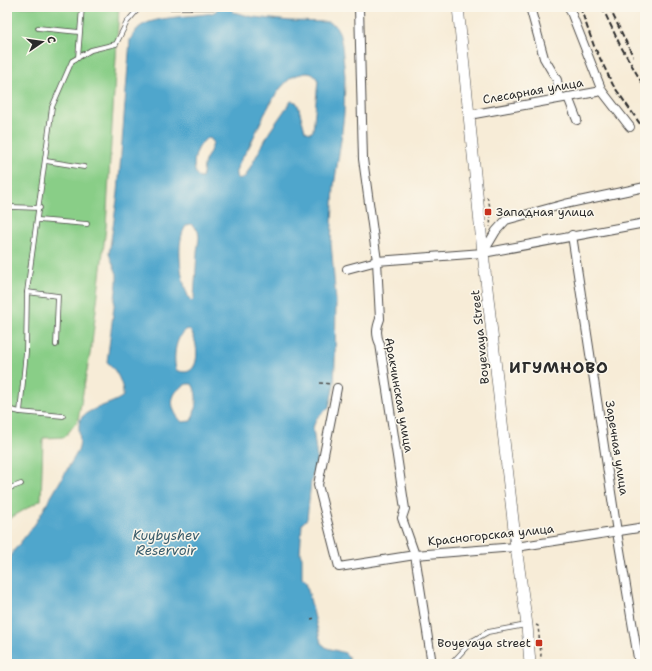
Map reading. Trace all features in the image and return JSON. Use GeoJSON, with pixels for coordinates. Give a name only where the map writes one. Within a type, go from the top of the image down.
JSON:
{"type":"FeatureCollection","features":[{"type":"Feature","properties":{"kind":"main road","name":"Boyevaya Street"},"geometry":{"type":"LineString","coordinates":[[458,7],[516,547],[527,625],[530,664]]}},
{"type":"Feature","properties":{"kind":"street","name":"Аракчинская улица"},"geometry":{"type":"LineString","coordinates":[[359,7],[363,159],[377,261],[380,319],[377,328],[377,338],[380,344],[405,509],[402,518],[415,555],[432,664]]}},
{"type":"Feature","properties":{"kind":"street"},"geometry":{"type":"LineString","coordinates":[[530,7],[544,58],[577,120]]}},
{"type":"Feature","properties":{"kind":"street"},"geometry":{"type":"LineString","coordinates":[[569,7],[602,91],[630,127]]}},
{"type":"Feature","properties":{"kind":"street","name":"Слесарная улица"},"geometry":{"type":"LineString","coordinates":[[469,116],[602,91]]}},
{"type":"Feature","properties":{"kind":"street"},"geometry":{"type":"LineString","coordinates":[[484,253],[496,231],[506,220],[565,204],[645,188]]}},
{"type":"Feature","properties":{"kind":"street"},"geometry":{"type":"LineString","coordinates":[[347,269],[377,261],[484,253],[645,222]]}},
{"type":"Feature","properties":{"kind":"street","name":"Заречная улица"},"geometry":{"type":"LineString","coordinates":[[572,235],[617,532],[640,664]]}},
{"type":"Feature","properties":{"kind":"street","name":"Красногорская улица"},"geometry":{"type":"LineString","coordinates":[[335,386],[318,485],[339,567],[415,555],[516,547],[645,527]]}},
{"type":"Feature","properties":{"kind":"lane"},"geometry":{"type":"LineString","coordinates":[[78,58],[82,7]]}},
{"type":"Feature","properties":{"kind":"lane"},"geometry":{"type":"LineString","coordinates":[[20,412],[26,352],[27,292],[40,208],[52,107],[72,61],[91,50],[116,44],[127,22],[140,7]]}},
{"type":"Feature","properties":{"kind":"lane"},"geometry":{"type":"LineString","coordinates":[[160,7],[224,7]]}},
{"type":"Feature","properties":{"kind":"lane"},"geometry":{"type":"LineString","coordinates":[[38,28],[79,32]]}},
{"type":"Feature","properties":{"kind":"lane"},"geometry":{"type":"LineString","coordinates":[[46,161],[84,167]]}},
{"type":"Feature","properties":{"kind":"lane"},"geometry":{"type":"LineString","coordinates":[[11,207],[40,208]]}},
{"type":"Feature","properties":{"kind":"lane"},"geometry":{"type":"LineString","coordinates":[[38,220],[87,224]]}},
{"type":"Feature","properties":{"kind":"lane"},"geometry":{"type":"LineString","coordinates":[[27,292],[58,296],[56,345]]}},
{"type":"Feature","properties":{"kind":"lane"},"geometry":{"type":"LineString","coordinates":[[7,409],[20,412],[62,416]]}},
{"type":"Feature","properties":{"kind":"lane"},"geometry":{"type":"LineString","coordinates":[[7,489],[21,484]]}},
{"type":"Feature","properties":{"kind":"lane"},"geometry":{"type":"LineString","coordinates":[[451,664],[472,641],[488,632],[527,625]]}},
{"type":"Feature","properties":{"kind":"path"},"geometry":{"type":"LineString","coordinates":[[320,383],[335,386]]}},
{"type":"Feature","properties":{"kind":"path"},"geometry":{"type":"LineString","coordinates":[[311,619],[315,618]]}},
{"type":"Feature","properties":{"kind":"green space"},"geometry":{"type":"Polygon","coordinates":[[[7,7],[119,7],[106,227],[92,343],[78,420],[65,437],[43,438],[41,500],[7,520],[7,7]]]}},
{"type":"Feature","properties":{"kind":"water","name":"Kuybyshev Reservoir"},"geometry":{"type":"Polygon","coordinates":[[[218,7],[232,7],[233,12],[253,17],[290,21],[329,22],[335,25],[339,32],[342,45],[345,76],[344,114],[334,186],[331,243],[336,301],[334,385],[329,407],[316,419],[313,428],[317,459],[311,482],[307,519],[302,524],[300,553],[302,557],[302,578],[306,582],[321,643],[327,648],[345,653],[348,656],[350,664],[7,664],[7,568],[12,553],[35,524],[78,451],[80,443],[80,420],[88,412],[113,402],[123,396],[119,378],[107,362],[117,283],[117,274],[109,254],[118,193],[130,40],[141,26],[156,20],[212,13],[216,11],[218,7]],[[304,73],[296,75],[284,84],[272,101],[249,147],[239,163],[236,172],[237,178],[242,179],[245,177],[270,131],[291,101],[296,102],[298,105],[305,131],[310,133],[313,131],[318,81],[313,75],[304,73]],[[207,138],[197,151],[194,163],[194,168],[199,178],[202,178],[204,163],[211,150],[213,142],[211,139],[207,138]],[[191,224],[187,225],[181,240],[180,262],[184,284],[190,300],[192,301],[194,298],[199,237],[198,231],[191,224]],[[188,329],[180,336],[176,347],[175,365],[176,370],[185,372],[192,369],[195,364],[197,356],[196,347],[192,333],[188,329]],[[187,384],[176,391],[172,401],[175,412],[182,422],[191,421],[196,402],[196,393],[192,384],[187,384]]]}},
{"type":"Feature","properties":{"kind":"railway"},"geometry":{"type":"LineString","coordinates":[[580,7],[594,46],[613,85],[645,131]]}},
{"type":"Feature","properties":{"kind":"railway"},"geometry":{"type":"LineString","coordinates":[[602,7],[620,45],[645,88]]}},
{"type":"Feature","properties":{"kind":"railway"},"geometry":{"type":"LineString","coordinates":[[609,7],[633,56]]}},
{"type":"Feature","properties":{"kind":"place","name":"Западная улица"},"geometry":{"type":"Point","coordinates":[488,212]}},
{"type":"Feature","properties":{"kind":"place","name":"Boyevaya street"},"geometry":{"type":"Point","coordinates":[539,643]}},
{"type":"Feature","properties":{"kind":"district","name":"ИГУМНОВО"},"geometry":{"type":"Point","coordinates":[559,367]}}]}
